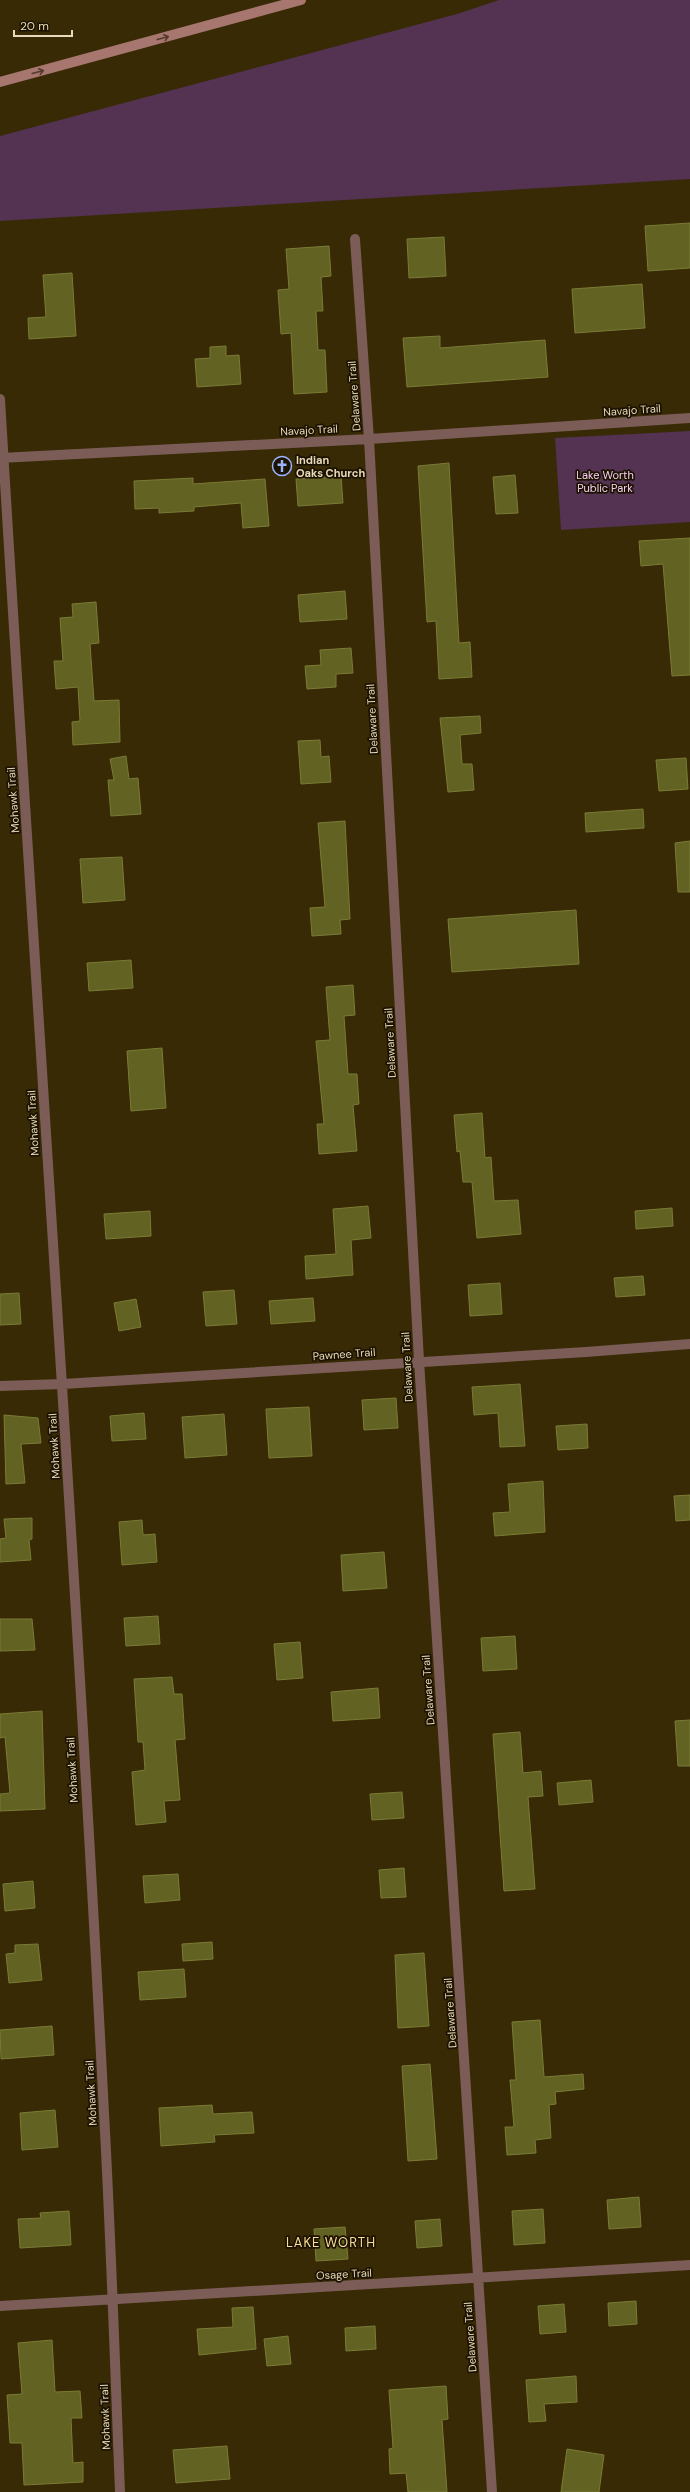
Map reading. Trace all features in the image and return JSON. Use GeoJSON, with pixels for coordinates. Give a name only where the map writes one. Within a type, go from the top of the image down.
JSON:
{"type":"FeatureCollection","features":[{"type":"Feature","properties":{"kind":"street"},"geometry":{"type":"LineString","coordinates":[[0,82],[300,0]]}},
{"type":"Feature","properties":{"kind":"street","name":"Delaware Trail"},"geometry":{"type":"LineString","coordinates":[[356,239],[369,439],[419,1361],[492,2492]]}},
{"type":"Feature","properties":{"kind":"street","name":"Mohawk Trail"},"geometry":{"type":"LineString","coordinates":[[0,400],[2,458],[63,1384],[104,2107],[120,2492]]}},
{"type":"Feature","properties":{"kind":"street","name":"Navajo Trail"},"geometry":{"type":"LineString","coordinates":[[2,458],[369,439],[690,418]]}},
{"type":"Feature","properties":{"kind":"street","name":"Pawnee Trail"},"geometry":{"type":"LineString","coordinates":[[0,1386],[63,1384],[419,1361],[586,1352],[690,1344]]}},
{"type":"Feature","properties":{"kind":"street","name":"Osage Trail"},"geometry":{"type":"LineString","coordinates":[[0,2306],[690,2265]]}},
{"type":"Feature","properties":{"kind":"green space"},"geometry":{"type":"Polygon","coordinates":[[[499,0],[690,0],[690,179],[0,221],[0,136],[457,14],[499,0]]]}},
{"type":"Feature","properties":{"kind":"green space","name":"Lake Worth Public Park"},"geometry":{"type":"Polygon","coordinates":[[[690,431],[690,522],[561,530],[555,438],[690,431]]]}},
{"type":"Feature","properties":{"kind":"building"},"geometry":{"type":"Polygon","coordinates":[[[690,223],[690,268],[648,271],[645,226],[690,223]]]}},
{"type":"Feature","properties":{"kind":"building"},"geometry":{"type":"Polygon","coordinates":[[[444,237],[446,276],[409,278],[407,239],[444,237]]]}},
{"type":"Feature","properties":{"kind":"building"},"geometry":{"type":"Polygon","coordinates":[[[329,246],[331,276],[321,277],[323,311],[316,311],[318,350],[325,350],[327,392],[294,394],[291,333],[281,334],[278,290],[289,289],[286,249],[329,246]]]}},
{"type":"Feature","properties":{"kind":"building"},"geometry":{"type":"Polygon","coordinates":[[[72,273],[76,336],[29,339],[28,318],[46,317],[43,275],[72,273]]]}},
{"type":"Feature","properties":{"kind":"building"},"geometry":{"type":"Polygon","coordinates":[[[642,284],[645,328],[575,333],[572,289],[642,284]]]}},
{"type":"Feature","properties":{"kind":"building"},"geometry":{"type":"Polygon","coordinates":[[[440,336],[440,348],[545,340],[548,377],[407,387],[403,338],[440,336]]]}},
{"type":"Feature","properties":{"kind":"building"},"geometry":{"type":"Polygon","coordinates":[[[226,346],[226,356],[239,355],[241,384],[197,387],[195,359],[210,358],[210,347],[226,346]]]}},
{"type":"Feature","properties":{"kind":"building"},"geometry":{"type":"Polygon","coordinates":[[[449,463],[459,643],[470,642],[472,677],[439,679],[436,621],[427,622],[418,466],[449,463]]]}},
{"type":"Feature","properties":{"kind":"building"},"geometry":{"type":"Polygon","coordinates":[[[515,475],[518,513],[496,514],[493,477],[515,475]]]}},
{"type":"Feature","properties":{"kind":"building"},"geometry":{"type":"Polygon","coordinates":[[[341,476],[343,503],[298,506],[296,479],[341,476]]]}},
{"type":"Feature","properties":{"kind":"building"},"geometry":{"type":"Polygon","coordinates":[[[193,478],[193,484],[265,479],[269,526],[243,528],[241,503],[194,507],[194,511],[159,513],[159,508],[135,509],[134,481],[193,478]]]}},
{"type":"Feature","properties":{"kind":"building"},"geometry":{"type":"Polygon","coordinates":[[[690,538],[690,675],[672,676],[663,564],[641,566],[639,541],[690,538]]]}},
{"type":"Feature","properties":{"kind":"building"},"geometry":{"type":"Polygon","coordinates":[[[345,591],[347,619],[300,622],[298,595],[345,591]]]}},
{"type":"Feature","properties":{"kind":"building"},"geometry":{"type":"Polygon","coordinates":[[[96,602],[99,643],[90,644],[94,701],[119,700],[120,742],[73,745],[72,722],[80,721],[78,687],[56,689],[54,661],[63,661],[60,618],[73,617],[72,604],[96,602]]]}},
{"type":"Feature","properties":{"kind":"building"},"geometry":{"type":"Polygon","coordinates":[[[351,648],[353,673],[336,674],[336,687],[307,689],[305,666],[321,665],[320,650],[351,648]]]}},
{"type":"Feature","properties":{"kind":"building"},"geometry":{"type":"Polygon","coordinates":[[[480,716],[481,733],[460,735],[462,764],[472,764],[474,790],[448,792],[440,718],[480,716]]]}},
{"type":"Feature","properties":{"kind":"building"},"geometry":{"type":"Polygon","coordinates":[[[320,740],[321,757],[329,756],[331,782],[301,784],[298,741],[320,740]]]}},
{"type":"Feature","properties":{"kind":"building"},"geometry":{"type":"Polygon","coordinates":[[[126,756],[129,779],[138,778],[141,814],[111,816],[108,780],[114,780],[110,759],[126,756]]]}},
{"type":"Feature","properties":{"kind":"building"},"geometry":{"type":"Polygon","coordinates":[[[686,758],[688,789],[659,791],[656,760],[686,758]]]}},
{"type":"Feature","properties":{"kind":"building"},"geometry":{"type":"Polygon","coordinates":[[[643,809],[644,828],[586,832],[585,813],[643,809]]]}},
{"type":"Feature","properties":{"kind":"building"},"geometry":{"type":"Polygon","coordinates":[[[345,821],[350,919],[340,920],[341,934],[312,936],[310,908],[325,907],[318,823],[345,821]]]}},
{"type":"Feature","properties":{"kind":"building"},"geometry":{"type":"Polygon","coordinates":[[[690,841],[690,892],[678,892],[675,843],[690,841]]]}},
{"type":"Feature","properties":{"kind":"building"},"geometry":{"type":"Polygon","coordinates":[[[122,857],[125,900],[83,903],[80,859],[122,857]]]}},
{"type":"Feature","properties":{"kind":"building"},"geometry":{"type":"Polygon","coordinates":[[[576,910],[579,964],[452,972],[448,919],[576,910]]]}},
{"type":"Feature","properties":{"kind":"building"},"geometry":{"type":"Polygon","coordinates":[[[131,960],[133,988],[89,991],[87,963],[131,960]]]}},
{"type":"Feature","properties":{"kind":"building"},"geometry":{"type":"Polygon","coordinates":[[[353,985],[355,1015],[344,1016],[348,1074],[357,1074],[359,1104],[353,1105],[357,1151],[319,1154],[317,1124],[324,1124],[316,1041],[330,1040],[326,987],[353,985]]]}},
{"type":"Feature","properties":{"kind":"building"},"geometry":{"type":"Polygon","coordinates":[[[162,1048],[166,1108],[131,1111],[127,1051],[162,1048]]]}},
{"type":"Feature","properties":{"kind":"building"},"geometry":{"type":"Polygon","coordinates":[[[482,1113],[485,1158],[491,1157],[494,1201],[518,1200],[521,1234],[477,1238],[472,1182],[463,1182],[460,1151],[457,1152],[454,1115],[482,1113]]]}},
{"type":"Feature","properties":{"kind":"building"},"geometry":{"type":"Polygon","coordinates":[[[368,1206],[371,1238],[351,1240],[353,1275],[306,1279],[305,1256],[336,1254],[333,1209],[368,1206]]]}},
{"type":"Feature","properties":{"kind":"building"},"geometry":{"type":"Polygon","coordinates":[[[672,1208],[673,1226],[636,1229],[635,1211],[672,1208]]]}},
{"type":"Feature","properties":{"kind":"building"},"geometry":{"type":"Polygon","coordinates":[[[150,1211],[151,1236],[106,1239],[104,1214],[150,1211]]]}},
{"type":"Feature","properties":{"kind":"building"},"geometry":{"type":"Polygon","coordinates":[[[643,1276],[645,1295],[616,1297],[614,1278],[643,1276]]]}},
{"type":"Feature","properties":{"kind":"building"},"geometry":{"type":"Polygon","coordinates":[[[500,1283],[502,1314],[470,1316],[468,1285],[500,1283]]]}},
{"type":"Feature","properties":{"kind":"building"},"geometry":{"type":"Polygon","coordinates":[[[234,1290],[237,1324],[206,1326],[203,1292],[234,1290]]]}},
{"type":"Feature","properties":{"kind":"building"},"geometry":{"type":"Polygon","coordinates":[[[19,1293],[21,1324],[0,1325],[0,1294],[19,1293]]]}},
{"type":"Feature","properties":{"kind":"building"},"geometry":{"type":"Polygon","coordinates":[[[313,1298],[315,1321],[271,1324],[269,1301],[313,1298]]]}},
{"type":"Feature","properties":{"kind":"building"},"geometry":{"type":"Polygon","coordinates":[[[136,1299],[141,1327],[119,1331],[114,1303],[136,1299]]]}},
{"type":"Feature","properties":{"kind":"building"},"geometry":{"type":"Polygon","coordinates":[[[520,1384],[525,1446],[500,1447],[498,1413],[474,1415],[472,1387],[520,1384]]]}},
{"type":"Feature","properties":{"kind":"building"},"geometry":{"type":"Polygon","coordinates":[[[396,1398],[398,1428],[364,1430],[362,1400],[396,1398]]]}},
{"type":"Feature","properties":{"kind":"building"},"geometry":{"type":"Polygon","coordinates":[[[309,1407],[312,1456],[269,1458],[266,1409],[309,1407]]]}},
{"type":"Feature","properties":{"kind":"building"},"geometry":{"type":"Polygon","coordinates":[[[144,1413],[146,1439],[112,1441],[110,1416],[144,1413]]]}},
{"type":"Feature","properties":{"kind":"building"},"geometry":{"type":"Polygon","coordinates":[[[224,1414],[227,1455],[185,1458],[182,1417],[224,1414]]]}},
{"type":"Feature","properties":{"kind":"building"},"geometry":{"type":"Polygon","coordinates":[[[4,1415],[38,1418],[41,1443],[21,1444],[25,1483],[6,1484],[4,1415]]]}},
{"type":"Feature","properties":{"kind":"building"},"geometry":{"type":"Polygon","coordinates":[[[587,1424],[588,1448],[558,1450],[556,1426],[587,1424]]]}},
{"type":"Feature","properties":{"kind":"building"},"geometry":{"type":"Polygon","coordinates":[[[543,1481],[545,1532],[495,1536],[493,1513],[510,1512],[508,1484],[543,1481]]]}},
{"type":"Feature","properties":{"kind":"building"},"geometry":{"type":"Polygon","coordinates":[[[690,1495],[690,1520],[676,1521],[674,1496],[690,1495]]]}},
{"type":"Feature","properties":{"kind":"building"},"geometry":{"type":"Polygon","coordinates":[[[32,1518],[32,1539],[29,1540],[31,1560],[0,1562],[0,1539],[6,1538],[4,1519],[32,1518]]]}},
{"type":"Feature","properties":{"kind":"building"},"geometry":{"type":"Polygon","coordinates":[[[142,1520],[143,1535],[155,1534],[157,1562],[122,1565],[119,1522],[142,1520]]]}},
{"type":"Feature","properties":{"kind":"building"},"geometry":{"type":"Polygon","coordinates":[[[384,1552],[387,1588],[343,1591],[341,1555],[384,1552]]]}},
{"type":"Feature","properties":{"kind":"building"},"geometry":{"type":"Polygon","coordinates":[[[158,1616],[160,1644],[126,1646],[124,1618],[158,1616]]]}},
{"type":"Feature","properties":{"kind":"building"},"geometry":{"type":"Polygon","coordinates":[[[0,1619],[32,1619],[35,1650],[0,1651],[0,1619]]]}},
{"type":"Feature","properties":{"kind":"building"},"geometry":{"type":"Polygon","coordinates":[[[515,1636],[517,1669],[483,1671],[481,1638],[515,1636]]]}},
{"type":"Feature","properties":{"kind":"building"},"geometry":{"type":"Polygon","coordinates":[[[300,1642],[303,1678],[277,1680],[274,1644],[300,1642]]]}},
{"type":"Feature","properties":{"kind":"building"},"geometry":{"type":"Polygon","coordinates":[[[172,1677],[174,1694],[182,1694],[185,1739],[175,1740],[180,1800],[164,1801],[166,1822],[136,1825],[132,1772],[145,1770],[143,1742],[138,1742],[134,1679],[172,1677]]]}},
{"type":"Feature","properties":{"kind":"building"},"geometry":{"type":"Polygon","coordinates":[[[378,1688],[380,1718],[333,1721],[331,1692],[378,1688]]]}},
{"type":"Feature","properties":{"kind":"building"},"geometry":{"type":"Polygon","coordinates":[[[42,1711],[45,1809],[0,1811],[0,1794],[10,1793],[5,1737],[0,1738],[0,1714],[42,1711]]]}},
{"type":"Feature","properties":{"kind":"building"},"geometry":{"type":"Polygon","coordinates":[[[690,1720],[690,1766],[678,1766],[675,1721],[690,1720]]]}},
{"type":"Feature","properties":{"kind":"building"},"geometry":{"type":"Polygon","coordinates":[[[520,1732],[523,1773],[541,1771],[543,1796],[528,1797],[535,1889],[504,1891],[493,1734],[520,1732]]]}},
{"type":"Feature","properties":{"kind":"building"},"geometry":{"type":"Polygon","coordinates":[[[591,1780],[593,1802],[559,1805],[557,1783],[591,1780]]]}},
{"type":"Feature","properties":{"kind":"building"},"geometry":{"type":"Polygon","coordinates":[[[402,1792],[404,1818],[372,1820],[370,1794],[402,1792]]]}},
{"type":"Feature","properties":{"kind":"building"},"geometry":{"type":"Polygon","coordinates":[[[404,1868],[406,1897],[381,1898],[379,1870],[404,1868]]]}},
{"type":"Feature","properties":{"kind":"building"},"geometry":{"type":"Polygon","coordinates":[[[178,1874],[180,1900],[145,1903],[143,1876],[178,1874]]]}},
{"type":"Feature","properties":{"kind":"building"},"geometry":{"type":"Polygon","coordinates":[[[33,1881],[35,1908],[5,1911],[3,1884],[33,1881]]]}},
{"type":"Feature","properties":{"kind":"building"},"geometry":{"type":"Polygon","coordinates":[[[212,1942],[213,1959],[183,1961],[182,1944],[212,1942]]]}},
{"type":"Feature","properties":{"kind":"building"},"geometry":{"type":"Polygon","coordinates":[[[38,1944],[42,1980],[9,1983],[6,1954],[15,1953],[15,1945],[38,1944]]]}},
{"type":"Feature","properties":{"kind":"building"},"geometry":{"type":"Polygon","coordinates":[[[424,1953],[429,2026],[398,2028],[395,1955],[424,1953]]]}},
{"type":"Feature","properties":{"kind":"building"},"geometry":{"type":"Polygon","coordinates":[[[184,1969],[186,1997],[140,2000],[138,1972],[184,1969]]]}},
{"type":"Feature","properties":{"kind":"building"},"geometry":{"type":"Polygon","coordinates":[[[540,2020],[544,2077],[583,2074],[584,2089],[555,2092],[556,2104],[549,2105],[551,2138],[535,2140],[536,2153],[507,2155],[505,2127],[514,2127],[510,2080],[516,2080],[512,2022],[540,2020]]]}},
{"type":"Feature","properties":{"kind":"building"},"geometry":{"type":"Polygon","coordinates":[[[52,2026],[54,2055],[1,2059],[0,2030],[52,2026]]]}},
{"type":"Feature","properties":{"kind":"building"},"geometry":{"type":"Polygon","coordinates":[[[430,2064],[437,2159],[408,2161],[402,2066],[430,2064]]]}},
{"type":"Feature","properties":{"kind":"building"},"geometry":{"type":"Polygon","coordinates":[[[212,2105],[213,2114],[252,2112],[254,2133],[214,2135],[215,2142],[161,2146],[159,2108],[212,2105]]]}},
{"type":"Feature","properties":{"kind":"building"},"geometry":{"type":"Polygon","coordinates":[[[55,2110],[58,2147],[22,2150],[20,2113],[55,2110]]]}},
{"type":"Feature","properties":{"kind":"building"},"geometry":{"type":"Polygon","coordinates":[[[639,2197],[641,2227],[609,2229],[607,2200],[639,2197]]]}},
{"type":"Feature","properties":{"kind":"building"},"geometry":{"type":"Polygon","coordinates":[[[543,2209],[545,2243],[514,2245],[512,2211],[543,2209]]]}},
{"type":"Feature","properties":{"kind":"building"},"geometry":{"type":"Polygon","coordinates":[[[69,2211],[71,2245],[20,2248],[18,2219],[41,2218],[40,2213],[69,2211]]]}},
{"type":"Feature","properties":{"kind":"building"},"geometry":{"type":"Polygon","coordinates":[[[440,2219],[442,2246],[417,2248],[415,2221],[440,2219]]]}},
{"type":"Feature","properties":{"kind":"building"},"geometry":{"type":"Polygon","coordinates":[[[345,2227],[348,2259],[316,2261],[314,2229],[345,2227]]]}},
{"type":"Feature","properties":{"kind":"building"},"geometry":{"type":"Polygon","coordinates":[[[636,2301],[637,2324],[609,2326],[608,2303],[636,2301]]]}},
{"type":"Feature","properties":{"kind":"building"},"geometry":{"type":"Polygon","coordinates":[[[564,2304],[566,2332],[540,2334],[538,2306],[564,2304]]]}},
{"type":"Feature","properties":{"kind":"building"},"geometry":{"type":"Polygon","coordinates":[[[253,2307],[256,2349],[199,2355],[197,2329],[233,2327],[232,2308],[253,2307]]]}},
{"type":"Feature","properties":{"kind":"building"},"geometry":{"type":"Polygon","coordinates":[[[375,2326],[376,2349],[346,2351],[345,2328],[375,2326]]]}},
{"type":"Feature","properties":{"kind":"building"},"geometry":{"type":"Polygon","coordinates":[[[288,2336],[291,2364],[267,2366],[264,2339],[288,2336]]]}},
{"type":"Feature","properties":{"kind":"building"},"geometry":{"type":"Polygon","coordinates":[[[52,2340],[55,2392],[80,2391],[82,2418],[71,2418],[73,2463],[83,2462],[83,2482],[24,2485],[22,2443],[10,2443],[7,2395],[22,2394],[18,2343],[52,2340]]]}},
{"type":"Feature","properties":{"kind":"building"},"geometry":{"type":"Polygon","coordinates":[[[576,2376],[577,2402],[544,2404],[546,2421],[529,2422],[526,2380],[576,2376]]]}},
{"type":"Feature","properties":{"kind":"building"},"geometry":{"type":"Polygon","coordinates":[[[446,2386],[448,2419],[442,2420],[447,2492],[408,2492],[406,2473],[390,2474],[389,2449],[393,2448],[389,2390],[446,2386]]]}},
{"type":"Feature","properties":{"kind":"building"},"geometry":{"type":"Polygon","coordinates":[[[227,2446],[230,2479],[176,2483],[173,2450],[227,2446]]]}},
{"type":"Feature","properties":{"kind":"building"},"geometry":{"type":"Polygon","coordinates":[[[567,2449],[604,2455],[599,2492],[561,2492],[567,2449]]]}},
{"type":"Feature","properties":{"kind":"place","name":"Indian Oaks Church"},"geometry":{"type":"Point","coordinates":[282,466]}},
{"type":"Feature","properties":{"kind":"district","name":"LAKE WORTH"},"geometry":{"type":"Point","coordinates":[331,2242]}}]}
